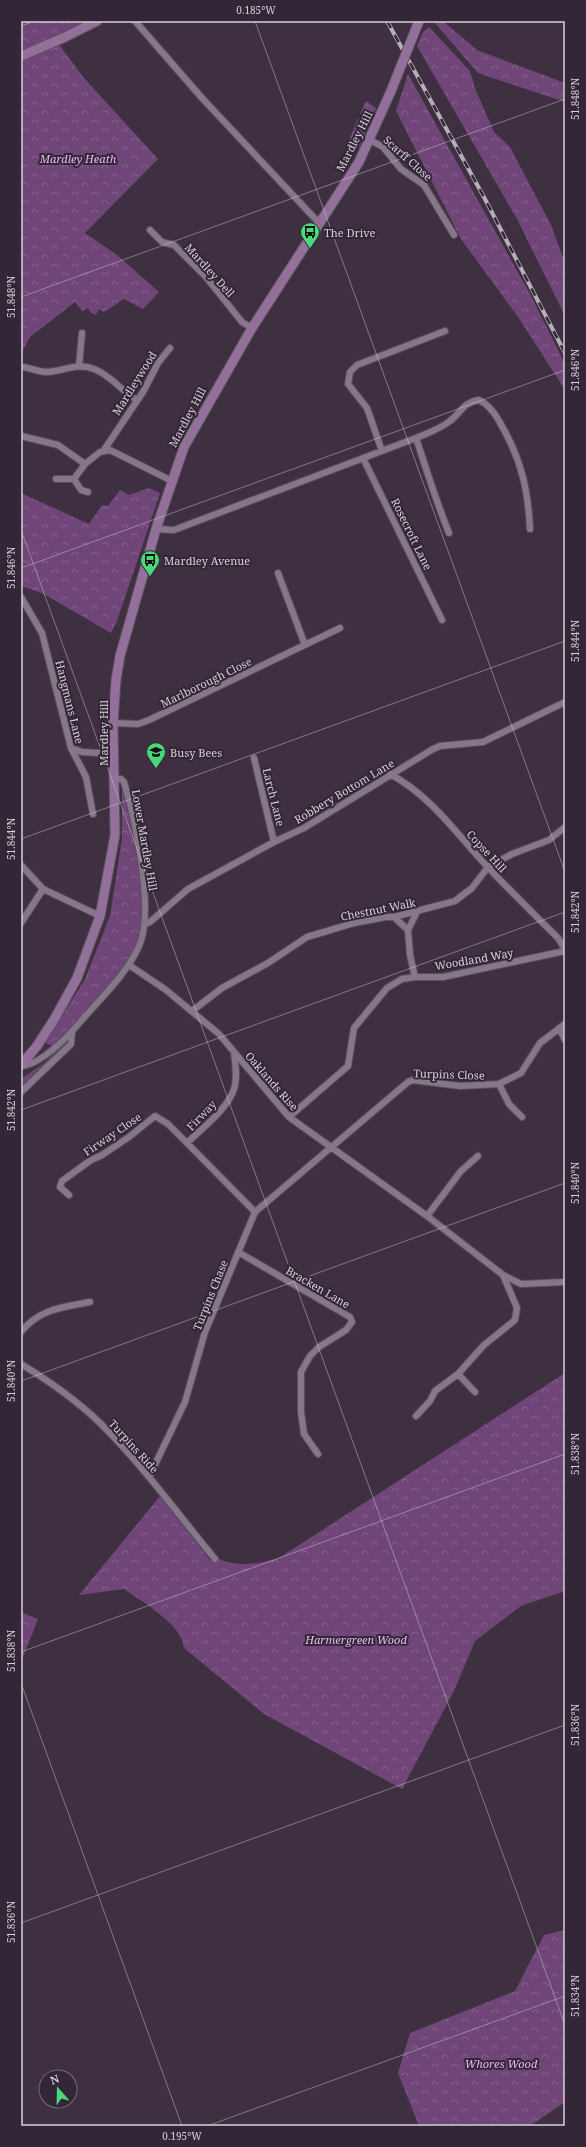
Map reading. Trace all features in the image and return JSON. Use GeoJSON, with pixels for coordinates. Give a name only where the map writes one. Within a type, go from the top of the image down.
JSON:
{"type":"FeatureCollection","features":[{"type":"Feature","properties":{"kind":"main road"},"geometry":{"type":"LineString","coordinates":[[21,56],[63,38],[97,21]]}},
{"type":"Feature","properties":{"kind":"main road","name":"Mardley Hill"},"geometry":{"type":"LineString","coordinates":[[21,1066],[37,1046],[78,978],[100,916],[115,835],[116,778],[113,723],[116,680],[120,656],[156,529],[184,447],[252,328],[359,162],[391,91],[419,21]]}},
{"type":"Feature","properties":{"kind":"street"},"geometry":{"type":"LineString","coordinates":[[136,21],[202,98],[320,224]]}},
{"type":"Feature","properties":{"kind":"street","name":"Scarff Close"},"geometry":{"type":"LineString","coordinates":[[370,140],[383,147],[401,169],[424,185],[454,235]]}},
{"type":"Feature","properties":{"kind":"street","name":"Mardley Dell"},"geometry":{"type":"LineString","coordinates":[[150,230],[162,242],[174,245],[206,277],[242,322],[252,328]]}},
{"type":"Feature","properties":{"kind":"street"},"geometry":{"type":"LineString","coordinates":[[382,451],[367,408],[348,384],[350,372],[357,365],[445,331]]}},
{"type":"Feature","properties":{"kind":"street"},"geometry":{"type":"LineString","coordinates":[[79,366],[82,333]]}},
{"type":"Feature","properties":{"kind":"street","name":"Mardleywood"},"geometry":{"type":"LineString","coordinates":[[74,479],[85,464],[104,450],[137,400],[158,363],[170,348]]}},
{"type":"Feature","properties":{"kind":"street"},"geometry":{"type":"LineString","coordinates":[[24,367],[46,372],[79,366],[95,369],[128,395],[137,400]]}},
{"type":"Feature","properties":{"kind":"street"},"geometry":{"type":"LineString","coordinates":[[156,529],[174,530],[439,429],[451,420],[463,406],[472,401],[479,400],[490,408],[514,449],[523,471],[530,530]]}},
{"type":"Feature","properties":{"kind":"street"},"geometry":{"type":"LineString","coordinates":[[21,436],[58,445],[85,464]]}},
{"type":"Feature","properties":{"kind":"street"},"geometry":{"type":"LineString","coordinates":[[416,438],[426,466],[434,496],[449,533]]}},
{"type":"Feature","properties":{"kind":"street"},"geometry":{"type":"LineString","coordinates":[[104,450],[110,450],[172,481]]}},
{"type":"Feature","properties":{"kind":"street","name":"Rosecroft Lane"},"geometry":{"type":"LineString","coordinates":[[363,458],[442,620]]}},
{"type":"Feature","properties":{"kind":"street"},"geometry":{"type":"LineString","coordinates":[[56,479],[74,479],[81,490],[88,492]]}},
{"type":"Feature","properties":{"kind":"street"},"geometry":{"type":"LineString","coordinates":[[278,573],[305,646]]}},
{"type":"Feature","properties":{"kind":"street","name":"Hangmans Lane"},"geometry":{"type":"LineString","coordinates":[[21,597],[42,633],[71,748],[86,777],[93,814]]}},
{"type":"Feature","properties":{"kind":"street","name":"Marlborough Close"},"geometry":{"type":"LineString","coordinates":[[113,723],[138,724],[149,720],[340,628]]}},
{"type":"Feature","properties":{"kind":"street","name":"Robbery Bottom Lane"},"geometry":{"type":"LineString","coordinates":[[145,924],[150,922],[188,889],[348,803],[390,774],[433,749],[440,746],[483,742],[565,702]]}},
{"type":"Feature","properties":{"kind":"street"},"geometry":{"type":"LineString","coordinates":[[71,748],[82,752],[114,754]]}},
{"type":"Feature","properties":{"kind":"street","name":"Larch Lane"},"geometry":{"type":"LineString","coordinates":[[254,758],[274,842]]}},
{"type":"Feature","properties":{"kind":"street","name":"Copse Hill"},"geometry":{"type":"LineString","coordinates":[[390,774],[409,784],[437,810],[488,867],[558,938],[565,950]]}},
{"type":"Feature","properties":{"kind":"street","name":"Lower Mardley Hill"},"geometry":{"type":"LineString","coordinates":[[21,1066],[34,1064],[72,1032],[129,965],[140,945],[145,924],[146,908],[142,868],[124,782],[121,779],[116,778]]}},
{"type":"Feature","properties":{"kind":"street","name":"Chestnut Walk"},"geometry":{"type":"LineString","coordinates":[[192,1011],[222,988],[268,963],[307,937],[354,923],[386,917],[394,918],[455,901],[465,895],[488,867],[512,854],[549,840],[565,827]]}},
{"type":"Feature","properties":{"kind":"street"},"geometry":{"type":"LineString","coordinates":[[21,866],[43,889],[100,916]]}},
{"type":"Feature","properties":{"kind":"street"},"geometry":{"type":"LineString","coordinates":[[21,923],[43,889]]}},
{"type":"Feature","properties":{"kind":"street"},"geometry":{"type":"LineString","coordinates":[[415,977],[410,955],[408,930],[417,912]]}},
{"type":"Feature","properties":{"kind":"street"},"geometry":{"type":"LineString","coordinates":[[394,918],[408,930]]}},
{"type":"Feature","properties":{"kind":"street","name":"Woodland Way"},"geometry":{"type":"LineString","coordinates":[[289,1117],[348,1066],[354,1028],[387,988],[402,980],[415,977],[443,977],[565,950]]}},
{"type":"Feature","properties":{"kind":"street","name":"Oaklands Rise"},"geometry":{"type":"LineString","coordinates":[[129,965],[192,1011],[219,1034],[289,1117],[427,1216],[503,1275],[517,1308],[515,1320],[484,1345],[458,1374],[435,1391],[430,1401],[416,1416]]}},
{"type":"Feature","properties":{"kind":"street","name":"Turpins Close"},"geometry":{"type":"LineString","coordinates":[[330,1147],[402,1087],[413,1080],[460,1086],[499,1084],[521,1073],[540,1043],[565,1024]]}},
{"type":"Feature","properties":{"kind":"street"},"geometry":{"type":"LineString","coordinates":[[559,1028],[565,1040]]}},
{"type":"Feature","properties":{"kind":"street","name":"Lower Mardley Hill"},"geometry":{"type":"LineString","coordinates":[[21,1092],[72,1044],[72,1032]]}},
{"type":"Feature","properties":{"kind":"street"},"geometry":{"type":"LineString","coordinates":[[37,1046],[47,1052]]}},
{"type":"Feature","properties":{"kind":"street","name":"Firway"},"geometry":{"type":"LineString","coordinates":[[234,1052],[236,1073],[234,1090],[218,1112],[187,1143],[255,1212]]}},
{"type":"Feature","properties":{"kind":"street"},"geometry":{"type":"LineString","coordinates":[[499,1084],[510,1104],[522,1117]]}},
{"type":"Feature","properties":{"kind":"street","name":"Firway Close"},"geometry":{"type":"LineString","coordinates":[[69,1195],[60,1187],[62,1181],[91,1160],[102,1155],[129,1137],[155,1116],[168,1124],[187,1143]]}},
{"type":"Feature","properties":{"kind":"street","name":"Turpins Chase"},"geometry":{"type":"LineString","coordinates":[[149,1477],[185,1402],[205,1332],[255,1212],[330,1147]]}},
{"type":"Feature","properties":{"kind":"street"},"geometry":{"type":"LineString","coordinates":[[427,1216],[461,1171],[478,1156]]}},
{"type":"Feature","properties":{"kind":"street","name":"Bracken Lane"},"geometry":{"type":"LineString","coordinates":[[238,1252],[350,1317],[352,1322],[346,1330],[319,1347],[310,1356],[302,1372],[302,1412],[304,1434],[318,1454]]}},
{"type":"Feature","properties":{"kind":"street"},"geometry":{"type":"LineString","coordinates":[[503,1275],[521,1284],[565,1282]]}},
{"type":"Feature","properties":{"kind":"street"},"geometry":{"type":"LineString","coordinates":[[21,1332],[32,1320],[46,1311],[90,1302]]}},
{"type":"Feature","properties":{"kind":"street","name":"Turpins Ride"},"geometry":{"type":"LineString","coordinates":[[21,1364],[68,1395],[98,1422],[149,1477],[215,1559]]}},
{"type":"Feature","properties":{"kind":"street"},"geometry":{"type":"LineString","coordinates":[[458,1374],[475,1392]]}},
{"type":"Feature","properties":{"kind":"green space"},"geometry":{"type":"Polygon","coordinates":[[[21,21],[88,21],[21,53],[21,21]]]}},
{"type":"Feature","properties":{"kind":"green space"},"geometry":{"type":"Polygon","coordinates":[[[443,21],[477,50],[565,83],[565,102],[478,73],[434,22],[443,21]]]}},
{"type":"Feature","properties":{"kind":"green space"},"geometry":{"type":"Polygon","coordinates":[[[429,27],[470,71],[475,88],[494,132],[510,147],[551,225],[565,263],[565,316],[517,219],[417,46],[423,32],[429,27]]]}},
{"type":"Feature","properties":{"kind":"green space","name":"Mardley Heath"},"geometry":{"type":"Polygon","coordinates":[[[58,43],[84,78],[158,159],[85,233],[117,255],[159,292],[143,309],[124,299],[104,312],[99,309],[96,315],[91,313],[88,308],[82,311],[75,302],[30,337],[21,354],[21,59],[58,43]]]}},
{"type":"Feature","properties":{"kind":"green space"},"geometry":{"type":"Polygon","coordinates":[[[408,74],[530,294],[561,356],[565,365],[565,390],[520,320],[461,239],[396,111],[408,74]]]}},
{"type":"Feature","properties":{"kind":"green space"},"geometry":{"type":"Polygon","coordinates":[[[366,101],[376,108],[371,122],[360,114],[366,101]]]}},
{"type":"Feature","properties":{"kind":"green space"},"geometry":{"type":"Polygon","coordinates":[[[358,118],[369,125],[359,147],[349,140],[358,118]]]}},
{"type":"Feature","properties":{"kind":"green space"},"geometry":{"type":"Polygon","coordinates":[[[149,488],[160,493],[117,621],[111,633],[42,593],[21,586],[21,493],[89,524],[102,505],[108,506],[120,490],[129,495],[149,488]]]}},
{"type":"Feature","properties":{"kind":"green space"},"geometry":{"type":"Polygon","coordinates":[[[122,788],[131,825],[142,890],[143,911],[141,930],[136,946],[120,972],[78,1022],[52,1046],[45,1043],[85,979],[110,916],[122,838],[122,788]]]}},
{"type":"Feature","properties":{"kind":"green space"},"geometry":{"type":"Polygon","coordinates":[[[63,1045],[64,1046],[21,1088],[21,1079],[43,1064],[63,1045]]]}},
{"type":"Feature","properties":{"kind":"green space","name":"Harmergreen Wood"},"geometry":{"type":"Polygon","coordinates":[[[565,1373],[565,1591],[521,1606],[475,1641],[454,1691],[402,1789],[264,1714],[184,1648],[182,1639],[169,1622],[124,1589],[79,1595],[160,1496],[210,1560],[215,1557],[231,1563],[247,1564],[279,1558],[565,1373]]]}},
{"type":"Feature","properties":{"kind":"green space"},"geometry":{"type":"Polygon","coordinates":[[[21,1612],[38,1619],[21,1662],[21,1612]]]}},
{"type":"Feature","properties":{"kind":"green space","name":"Whores Wood"},"geometry":{"type":"Polygon","coordinates":[[[565,1930],[565,2102],[530,2126],[419,2126],[398,2073],[410,2033],[515,1991],[544,1935],[565,1930]]]}},
{"type":"Feature","properties":{"kind":"railway"},"geometry":{"type":"LineString","coordinates":[[387,21],[485,199],[565,353]]}},
{"type":"Feature","properties":{"kind":"place","name":"The Drive"},"geometry":{"type":"Point","coordinates":[310,249]}},
{"type":"Feature","properties":{"kind":"place","name":"Mardley Avenue"},"geometry":{"type":"Point","coordinates":[150,577]}},
{"type":"Feature","properties":{"kind":"place","name":"Busy Bees"},"geometry":{"type":"Point","coordinates":[156,769]}}]}
